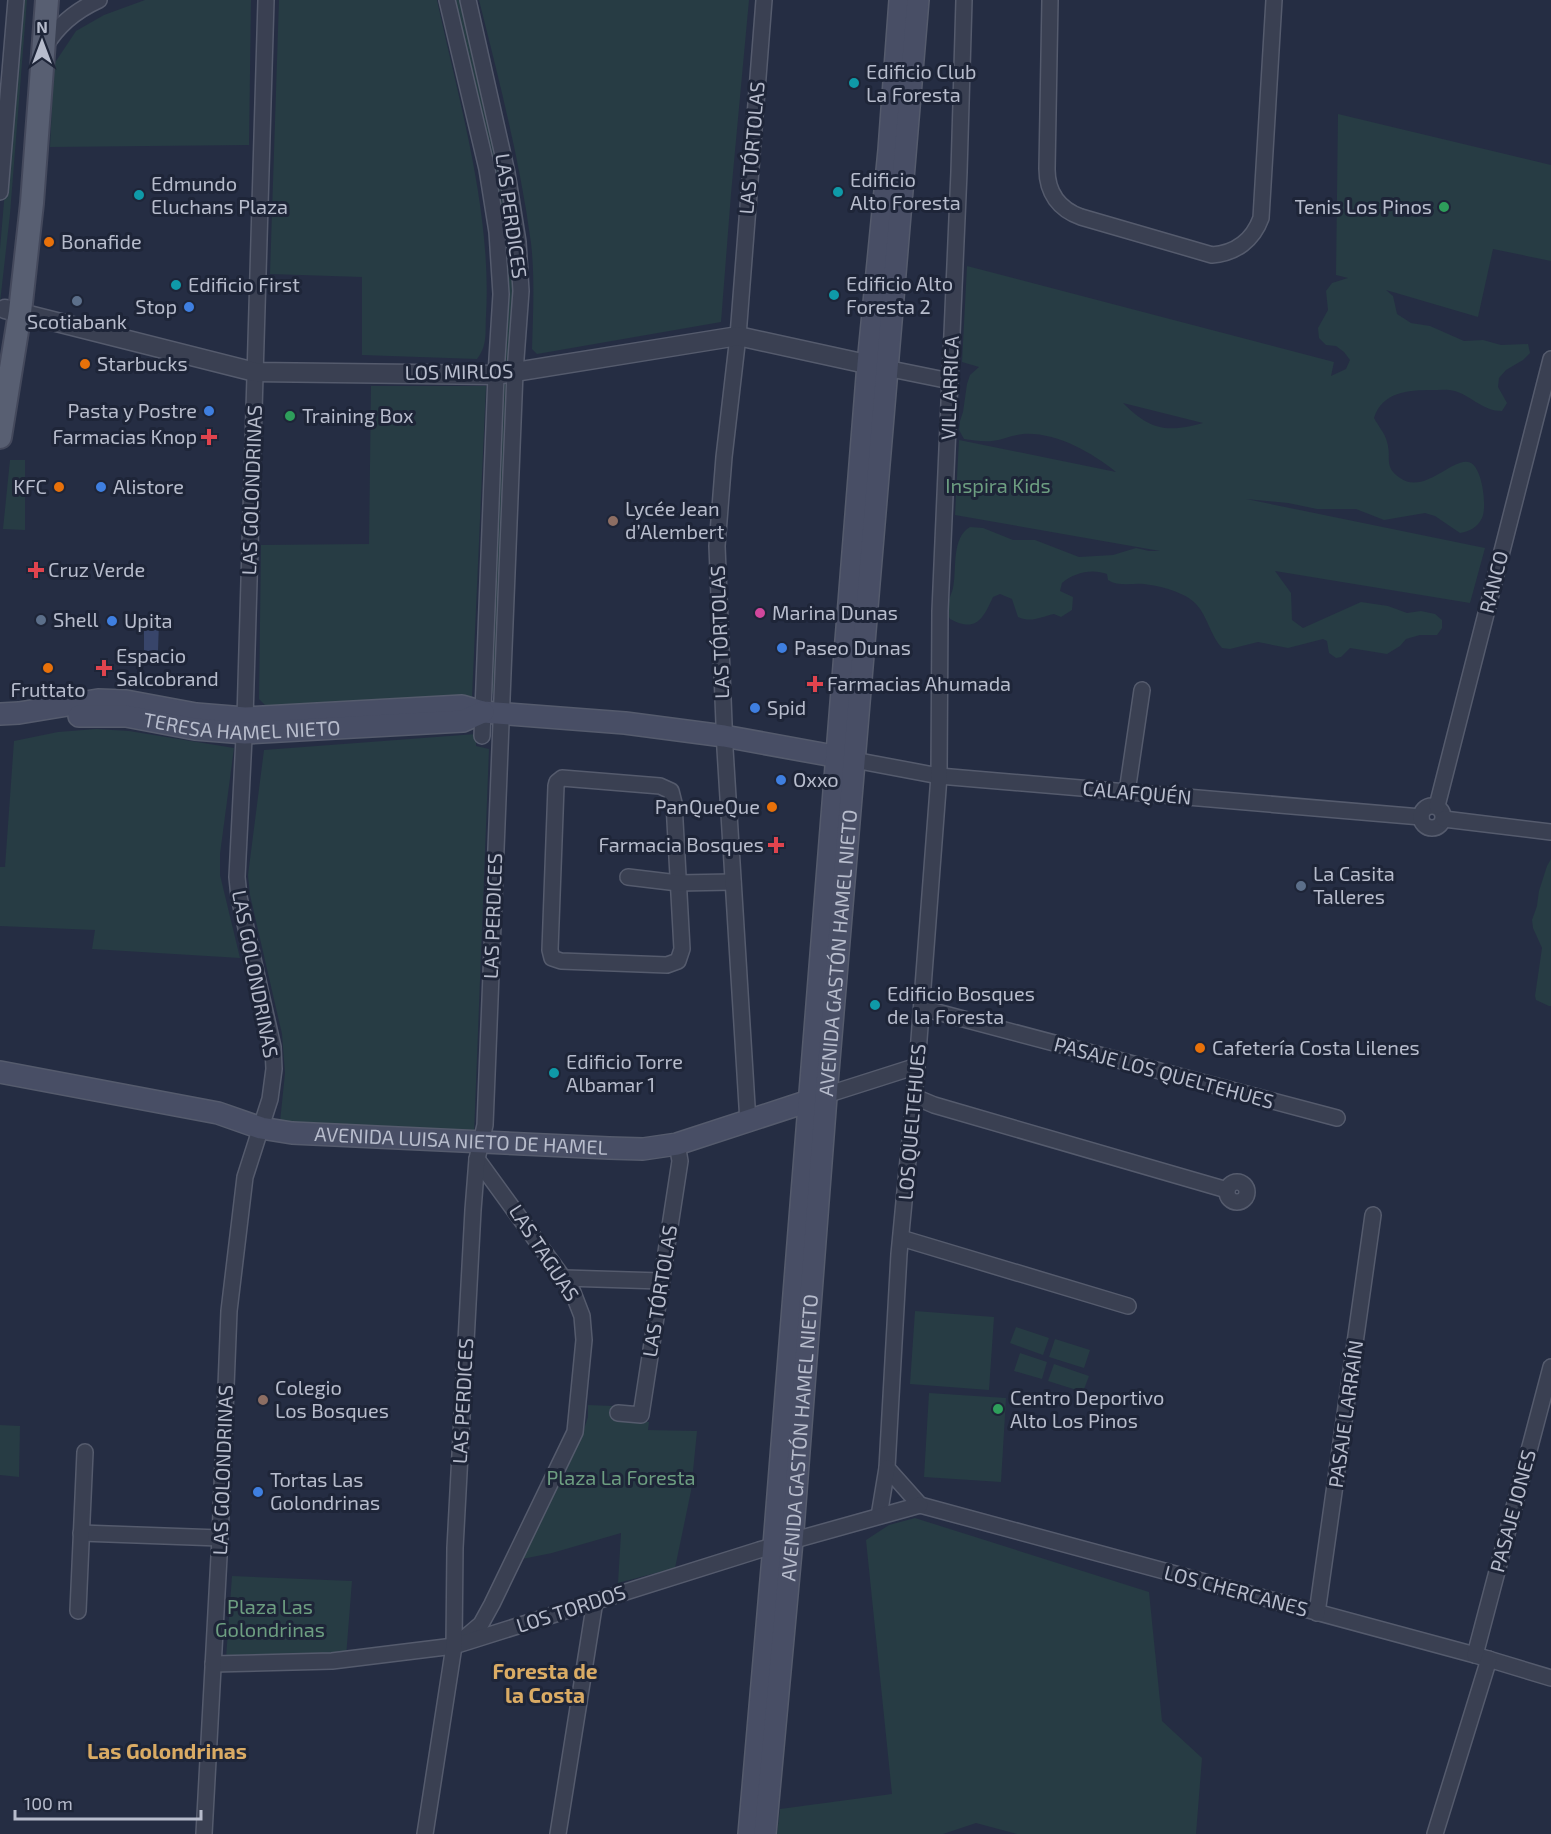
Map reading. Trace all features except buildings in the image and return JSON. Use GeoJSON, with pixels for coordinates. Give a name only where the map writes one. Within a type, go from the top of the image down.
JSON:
{"type":"FeatureCollection","features":[{"type":"Feature","properties":{"kind":"main road"},"geometry":{"type":"LineString","coordinates":[[0,437],[13,310],[32,0]]}},
{"type":"Feature","properties":{"kind":"main road"},"geometry":{"type":"LineString","coordinates":[[0,347],[13,310],[32,203],[47,0]]}},
{"type":"Feature","properties":{"kind":"main road","name":"AVENIDA GASTÓN HAMEL NIETO"},"geometry":{"type":"LineString","coordinates":[[765,1834],[783,1542],[877,366],[900,0]]}},
{"type":"Feature","properties":{"kind":"main road","name":"AVENIDA GASTÓN HAMEL NIETO"},"geometry":{"type":"LineString","coordinates":[[877,366],[918,0]]}},
{"type":"Feature","properties":{"kind":"main road","name":"TERESA HAMEL NIETO"},"geometry":{"type":"LineString","coordinates":[[0,714],[112,700],[196,714],[245,726]]}},
{"type":"Feature","properties":{"kind":"main road","name":"TERESA HAMEL NIETO"},"geometry":{"type":"LineString","coordinates":[[0,728],[25,726],[78,716],[111,715],[195,729],[462,706],[492,712],[625,723],[724,736],[846,759]]}},
{"type":"Feature","properties":{"kind":"main road","name":"AVENIDA LUISA NIETO DE HAMEL"},"geometry":{"type":"LineString","coordinates":[[0,1072],[218,1113],[261,1128],[480,1151],[654,1148],[677,1144],[818,1098]]}},
{"type":"Feature","properties":{"kind":"main road","name":"AVENIDA GASTÓN HAMEL NIETO"},"geometry":{"type":"LineString","coordinates":[[749,1834],[783,1542]]}},
{"type":"Feature","properties":{"kind":"street"},"geometry":{"type":"LineString","coordinates":[[0,192],[16,0]]}},
{"type":"Feature","properties":{"kind":"street"},"geometry":{"type":"LineString","coordinates":[[43,50],[64,23],[99,0]]}},
{"type":"Feature","properties":{"kind":"street","name":"LAS GOLONDRINAS"},"geometry":{"type":"LineString","coordinates":[[204,1834],[234,1259],[244,1177],[270,1099],[274,1058],[237,887],[245,726],[266,0]]}},
{"type":"Feature","properties":{"kind":"street","name":"LAS PERDICES"},"geometry":{"type":"LineString","coordinates":[[425,1834],[454,1646],[455,1548],[472,1210],[485,1113],[496,375],[501,294],[497,232],[487,169],[447,0]]}},
{"type":"Feature","properties":{"kind":"street","name":"LAS PERDICES"},"geometry":{"type":"LineString","coordinates":[[468,0],[507,174],[518,242],[521,291],[492,712],[482,736]]}},
{"type":"Feature","properties":{"kind":"street","name":"LAS TÓRTOLAS"},"geometry":{"type":"LineString","coordinates":[[748,1122],[724,736],[717,546],[724,457],[738,336],[764,0]]}},
{"type":"Feature","properties":{"kind":"street","name":"VILLARRICA"},"geometry":{"type":"LineString","coordinates":[[939,776],[940,611],[963,0]]}},
{"type":"Feature","properties":{"kind":"street"},"geometry":{"type":"LineString","coordinates":[[1050,0],[1047,169],[1049,187],[1053,196],[1065,210],[1081,217],[1212,255],[1227,253],[1246,242],[1253,235],[1261,218],[1274,0]]}},
{"type":"Feature","properties":{"kind":"street","name":"LOS MIRLOS"},"geometry":{"type":"LineString","coordinates":[[13,310],[255,372],[496,375],[738,336],[950,381]]}},
{"type":"Feature","properties":{"kind":"street","name":"RANCO"},"geometry":{"type":"LineString","coordinates":[[1440,813],[1551,359]]}},
{"type":"Feature","properties":{"kind":"street"},"geometry":{"type":"LineString","coordinates":[[1127,792],[1142,690]]}},
{"type":"Feature","properties":{"kind":"street","name":"CALAFQUÉN"},"geometry":{"type":"LineString","coordinates":[[846,759],[939,776],[1421,817],[1423,810],[1429,806],[1440,813]]}},
{"type":"Feature","properties":{"kind":"street","name":"LOS QUELTEHUES"},"geometry":{"type":"LineString","coordinates":[[879,1515],[887,1468],[901,1238],[918,1066],[939,776]]}},
{"type":"Feature","properties":{"kind":"street"},"geometry":{"type":"LineString","coordinates":[[566,778],[660,786],[671,791],[674,803],[678,883],[682,950],[678,961],[667,965],[561,961],[552,958],[550,950],[554,833],[556,786],[559,780],[566,778]]}},
{"type":"Feature","properties":{"kind":"street"},"geometry":{"type":"LineString","coordinates":[[1440,813],[1551,832]]}},
{"type":"Feature","properties":{"kind":"street"},"geometry":{"type":"LineString","coordinates":[[628,877],[678,883],[733,882]]}},
{"type":"Feature","properties":{"kind":"street","name":"PASAJE LOS QUELTEHUES"},"geometry":{"type":"LineString","coordinates":[[922,1008],[1336,1118]]}},
{"type":"Feature","properties":{"kind":"street","name":"AVENIDA LUISA NIETO DE HAMEL"},"geometry":{"type":"LineString","coordinates":[[818,1098],[918,1066]]}},
{"type":"Feature","properties":{"kind":"street"},"geometry":{"type":"LineString","coordinates":[[915,1098],[1227,1190]]}},
{"type":"Feature","properties":{"kind":"street","name":"LAS TÓRTOLAS"},"geometry":{"type":"LineString","coordinates":[[618,1413],[641,1415],[680,1161],[677,1144]]}},
{"type":"Feature","properties":{"kind":"street","name":"LAS TAGUAS"},"geometry":{"type":"LineString","coordinates":[[454,1646],[481,1624],[487,1614],[575,1432],[583,1353],[584,1328],[578,1302],[565,1278],[480,1151]]}},
{"type":"Feature","properties":{"kind":"street","name":"PASAJE LARRAÍN"},"geometry":{"type":"LineString","coordinates":[[1317,1613],[1373,1215]]}},
{"type":"Feature","properties":{"kind":"street"},"geometry":{"type":"LineString","coordinates":[[901,1238],[1128,1306]]}},
{"type":"Feature","properties":{"kind":"street"},"geometry":{"type":"LineString","coordinates":[[565,1278],[661,1281]]}},
{"type":"Feature","properties":{"kind":"street","name":"PASAJE JONES"},"geometry":{"type":"LineString","coordinates":[[1435,1834],[1482,1657],[1551,1367]]}},
{"type":"Feature","properties":{"kind":"street"},"geometry":{"type":"LineString","coordinates":[[78,1611],[85,1452]]}},
{"type":"Feature","properties":{"kind":"street"},"geometry":{"type":"LineString","coordinates":[[887,1468],[920,1505]]}},
{"type":"Feature","properties":{"kind":"street","name":"LOS TORDOS"},"geometry":{"type":"LineString","coordinates":[[213,1664],[332,1661],[454,1646],[783,1542],[920,1505]]}},
{"type":"Feature","properties":{"kind":"street","name":"LOS CHERCANES"},"geometry":{"type":"LineString","coordinates":[[920,1505],[1482,1657],[1551,1678]]}},
{"type":"Feature","properties":{"kind":"street"},"geometry":{"type":"LineString","coordinates":[[81,1533],[220,1538]]}},
{"type":"Feature","properties":{"kind":"street"},"geometry":{"type":"LineString","coordinates":[[558,1834],[595,1601]]}},
{"type":"Feature","properties":{"kind":"green space"},"geometry":{"type":"Polygon","coordinates":[[[21,0],[27,0],[10,214],[0,303],[0,249],[21,0]]]}},
{"type":"Feature","properties":{"kind":"green space"},"geometry":{"type":"Polygon","coordinates":[[[145,0],[251,0],[249,145],[50,147],[54,64],[76,31],[104,15],[145,0]]]}},
{"type":"Feature","properties":{"kind":"green space"},"geometry":{"type":"Polygon","coordinates":[[[279,0],[437,0],[472,157],[484,237],[487,276],[486,333],[483,349],[477,359],[362,355],[362,277],[270,274],[279,0]]]}},
{"type":"Feature","properties":{"kind":"green space"},"geometry":{"type":"Polygon","coordinates":[[[455,0],[461,0],[495,145],[510,235],[514,301],[509,365],[504,365],[508,274],[504,229],[486,130],[455,0]]]}},
{"type":"Feature","properties":{"kind":"green space"},"geometry":{"type":"Polygon","coordinates":[[[479,0],[749,0],[721,322],[537,354],[532,349],[531,243],[508,121],[479,0]]]}},
{"type":"Feature","properties":{"kind":"green space","name":"Inspira Kids"},"geometry":{"type":"Polygon","coordinates":[[[1338,114],[1551,165],[1551,261],[1493,249],[1478,317],[1386,290],[1393,296],[1397,314],[1411,323],[1430,326],[1464,341],[1483,340],[1501,345],[1528,344],[1530,353],[1506,370],[1499,378],[1498,387],[1507,403],[1502,411],[1489,409],[1455,391],[1423,390],[1405,392],[1390,398],[1378,409],[1374,418],[1386,439],[1390,466],[1400,478],[1410,482],[1419,482],[1464,462],[1471,463],[1475,467],[1481,481],[1484,498],[1482,518],[1478,524],[1460,533],[1435,516],[1425,513],[1384,520],[1356,509],[1317,509],[1288,503],[1246,499],[1485,548],[1470,603],[1275,571],[1291,593],[1292,620],[1303,628],[1361,602],[1388,606],[1407,613],[1421,611],[1435,614],[1442,620],[1442,628],[1437,635],[1420,635],[1406,639],[1387,654],[1350,648],[1341,657],[1336,658],[1329,653],[1327,641],[1323,639],[1288,648],[1258,642],[1230,649],[1222,648],[1200,609],[1185,596],[1172,590],[1150,585],[1117,583],[1108,580],[1107,574],[1095,571],[1077,574],[1062,583],[1060,591],[1073,597],[1072,610],[1061,617],[1054,614],[1023,619],[1018,617],[1012,599],[1000,594],[993,597],[978,622],[966,625],[950,619],[946,611],[953,588],[957,546],[964,532],[970,527],[983,528],[1013,540],[1035,540],[1079,557],[1113,555],[1136,548],[1160,551],[955,515],[959,440],[1116,472],[1096,457],[1048,436],[1023,434],[992,441],[964,439],[959,430],[967,384],[970,375],[979,367],[962,362],[967,266],[1334,362],[1331,376],[1346,369],[1350,360],[1336,346],[1326,345],[1319,338],[1318,328],[1328,310],[1326,291],[1332,283],[1348,278],[1336,275],[1338,114]],[[1123,403],[1142,419],[1159,427],[1179,428],[1203,423],[1123,403]]]}},
{"type":"Feature","properties":{"kind":"green space"},"geometry":{"type":"Polygon","coordinates":[[[506,382],[509,383],[496,691],[492,694],[490,693],[503,385],[506,382]]]}},
{"type":"Feature","properties":{"kind":"green space"},"geometry":{"type":"Polygon","coordinates":[[[371,386],[486,386],[472,697],[267,707],[259,699],[261,545],[369,544],[371,386]]]}},
{"type":"Feature","properties":{"kind":"green space"},"geometry":{"type":"Polygon","coordinates":[[[10,460],[25,460],[25,530],[3,529],[10,460]]]}},
{"type":"Feature","properties":{"kind":"green space"},"geometry":{"type":"Polygon","coordinates":[[[96,729],[129,731],[234,748],[220,854],[220,875],[240,958],[92,949],[95,930],[0,926],[0,867],[5,867],[14,741],[58,732],[96,729]]]}},
{"type":"Feature","properties":{"kind":"green space"},"geometry":{"type":"Polygon","coordinates":[[[476,734],[476,746],[489,749],[474,1134],[280,1122],[285,1073],[282,1034],[250,895],[248,875],[264,750],[476,734]]]}},
{"type":"Feature","properties":{"kind":"green space"},"geometry":{"type":"Polygon","coordinates":[[[1551,859],[1551,1006],[1549,1006],[1536,1000],[1535,996],[1542,948],[1532,920],[1539,891],[1551,859]]]}},
{"type":"Feature","properties":{"kind":"green space"},"geometry":{"type":"Polygon","coordinates":[[[915,1311],[994,1317],[989,1390],[910,1384],[915,1311]]]}},
{"type":"Feature","properties":{"kind":"green space"},"geometry":{"type":"Polygon","coordinates":[[[1016,1327],[1049,1338],[1043,1355],[1010,1343],[1016,1327]]]}},
{"type":"Feature","properties":{"kind":"green space"},"geometry":{"type":"Polygon","coordinates":[[[1055,1339],[1090,1350],[1084,1368],[1049,1357],[1055,1339]]]}},
{"type":"Feature","properties":{"kind":"green space"},"geometry":{"type":"Polygon","coordinates":[[[1020,1353],[1047,1362],[1042,1379],[1014,1371],[1020,1353]]]}},
{"type":"Feature","properties":{"kind":"green space"},"geometry":{"type":"Polygon","coordinates":[[[1054,1364],[1089,1376],[1083,1392],[1048,1381],[1054,1364]]]}},
{"type":"Feature","properties":{"kind":"green space"},"geometry":{"type":"Polygon","coordinates":[[[929,1393],[1006,1398],[1001,1482],[924,1477],[929,1393]]]}},
{"type":"Feature","properties":{"kind":"green space","name":"Plaza La Foresta"},"geometry":{"type":"Polygon","coordinates":[[[588,1405],[613,1406],[613,1419],[649,1422],[648,1430],[697,1431],[691,1491],[675,1568],[618,1583],[621,1533],[552,1553],[522,1559],[583,1432],[588,1417],[588,1405]]]}},
{"type":"Feature","properties":{"kind":"green space"},"geometry":{"type":"Polygon","coordinates":[[[0,1425],[20,1426],[19,1477],[0,1475],[0,1425]]]}},
{"type":"Feature","properties":{"kind":"green space"},"geometry":{"type":"Polygon","coordinates":[[[915,1518],[1149,1592],[1162,1721],[1202,1758],[1196,1834],[1017,1834],[976,1823],[943,1834],[777,1834],[780,1809],[892,1794],[866,1540],[889,1525],[915,1518]]]}},
{"type":"Feature","properties":{"kind":"green space","name":"Plaza Las Golondrinas"},"geometry":{"type":"Polygon","coordinates":[[[232,1576],[352,1581],[346,1657],[226,1658],[232,1576]]]}},
{"type":"Feature","properties":{"kind":"water"},"geometry":{"type":"Polygon","coordinates":[[[144,621],[159,621],[158,651],[144,651],[144,621]]]}},
{"type":"Feature","properties":{"kind":"place","name":"Edificio Club La Foresta"},"geometry":{"type":"Point","coordinates":[854,83]}},
{"type":"Feature","properties":{"kind":"place","name":"Edificio Alto Foresta"},"geometry":{"type":"Point","coordinates":[838,192]}},
{"type":"Feature","properties":{"kind":"place","name":"Edmundo Eluchans Plaza"},"geometry":{"type":"Point","coordinates":[139,195]}},
{"type":"Feature","properties":{"kind":"place","name":"Tenis Los Pinos"},"geometry":{"type":"Point","coordinates":[1444,207]}},
{"type":"Feature","properties":{"kind":"place","name":"Bonafide"},"geometry":{"type":"Point","coordinates":[49,242]}},
{"type":"Feature","properties":{"kind":"place","name":"Edificio First"},"geometry":{"type":"Point","coordinates":[176,285]}},
{"type":"Feature","properties":{"kind":"place","name":"Edificio Alto Foresta 2"},"geometry":{"type":"Point","coordinates":[834,295]}},
{"type":"Feature","properties":{"kind":"place","name":"Scotiabank"},"geometry":{"type":"Point","coordinates":[77,301]}},
{"type":"Feature","properties":{"kind":"place","name":"Stop"},"geometry":{"type":"Point","coordinates":[189,307]}},
{"type":"Feature","properties":{"kind":"place","name":"Starbucks"},"geometry":{"type":"Point","coordinates":[85,364]}},
{"type":"Feature","properties":{"kind":"place","name":"Pasta y Postre"},"geometry":{"type":"Point","coordinates":[209,411]}},
{"type":"Feature","properties":{"kind":"place","name":"Training Box"},"geometry":{"type":"Point","coordinates":[290,416]}},
{"type":"Feature","properties":{"kind":"place","name":"Farmacias Knop"},"geometry":{"type":"Point","coordinates":[209,437]}},
{"type":"Feature","properties":{"kind":"place","name":"KFC"},"geometry":{"type":"Point","coordinates":[59,487]}},
{"type":"Feature","properties":{"kind":"place","name":"Alistore"},"geometry":{"type":"Point","coordinates":[101,487]}},
{"type":"Feature","properties":{"kind":"place","name":"Lycée Jean d’Alembert"},"geometry":{"type":"Point","coordinates":[613,521]}},
{"type":"Feature","properties":{"kind":"place","name":"Cruz Verde"},"geometry":{"type":"Point","coordinates":[36,570]}},
{"type":"Feature","properties":{"kind":"place","name":"Marina Dunas"},"geometry":{"type":"Point","coordinates":[760,613]}},
{"type":"Feature","properties":{"kind":"place","name":"Shell"},"geometry":{"type":"Point","coordinates":[41,620]}},
{"type":"Feature","properties":{"kind":"place","name":"Upita"},"geometry":{"type":"Point","coordinates":[112,621]}},
{"type":"Feature","properties":{"kind":"place","name":"Paseo Dunas"},"geometry":{"type":"Point","coordinates":[782,648]}},
{"type":"Feature","properties":{"kind":"place","name":"Fruttato"},"geometry":{"type":"Point","coordinates":[48,668]}},
{"type":"Feature","properties":{"kind":"place","name":"Espacio Salcobrand"},"geometry":{"type":"Point","coordinates":[104,668]}},
{"type":"Feature","properties":{"kind":"place","name":"Farmacias Ahumada"},"geometry":{"type":"Point","coordinates":[815,684]}},
{"type":"Feature","properties":{"kind":"place","name":"Spid"},"geometry":{"type":"Point","coordinates":[755,708]}},
{"type":"Feature","properties":{"kind":"place","name":"Oxxo"},"geometry":{"type":"Point","coordinates":[781,780]}},
{"type":"Feature","properties":{"kind":"place","name":"PanQueQue"},"geometry":{"type":"Point","coordinates":[772,807]}},
{"type":"Feature","properties":{"kind":"place","name":"Farmacia Bosques"},"geometry":{"type":"Point","coordinates":[776,845]}},
{"type":"Feature","properties":{"kind":"place","name":"La Casita Talleres"},"geometry":{"type":"Point","coordinates":[1301,886]}},
{"type":"Feature","properties":{"kind":"place","name":"Edificio Bosques de la Foresta"},"geometry":{"type":"Point","coordinates":[875,1005]}},
{"type":"Feature","properties":{"kind":"place","name":"Cafetería Costa Lilenes"},"geometry":{"type":"Point","coordinates":[1200,1048]}},
{"type":"Feature","properties":{"kind":"place","name":"Edificio Torre Albamar 1"},"geometry":{"type":"Point","coordinates":[554,1073]}},
{"type":"Feature","properties":{"kind":"place","name":"Colegio Los Bosques"},"geometry":{"type":"Point","coordinates":[263,1400]}},
{"type":"Feature","properties":{"kind":"place","name":"Centro Deportivo Alto Los Pinos"},"geometry":{"type":"Point","coordinates":[998,1409]}},
{"type":"Feature","properties":{"kind":"place","name":"Tortas Las Golondrinas"},"geometry":{"type":"Point","coordinates":[258,1492]}},
{"type":"Feature","properties":{"kind":"district","name":"Foresta de la Costa"},"geometry":{"type":"Point","coordinates":[545,1684]}},
{"type":"Feature","properties":{"kind":"district","name":"Las Golondrinas"},"geometry":{"type":"Point","coordinates":[167,1752]}}]}
